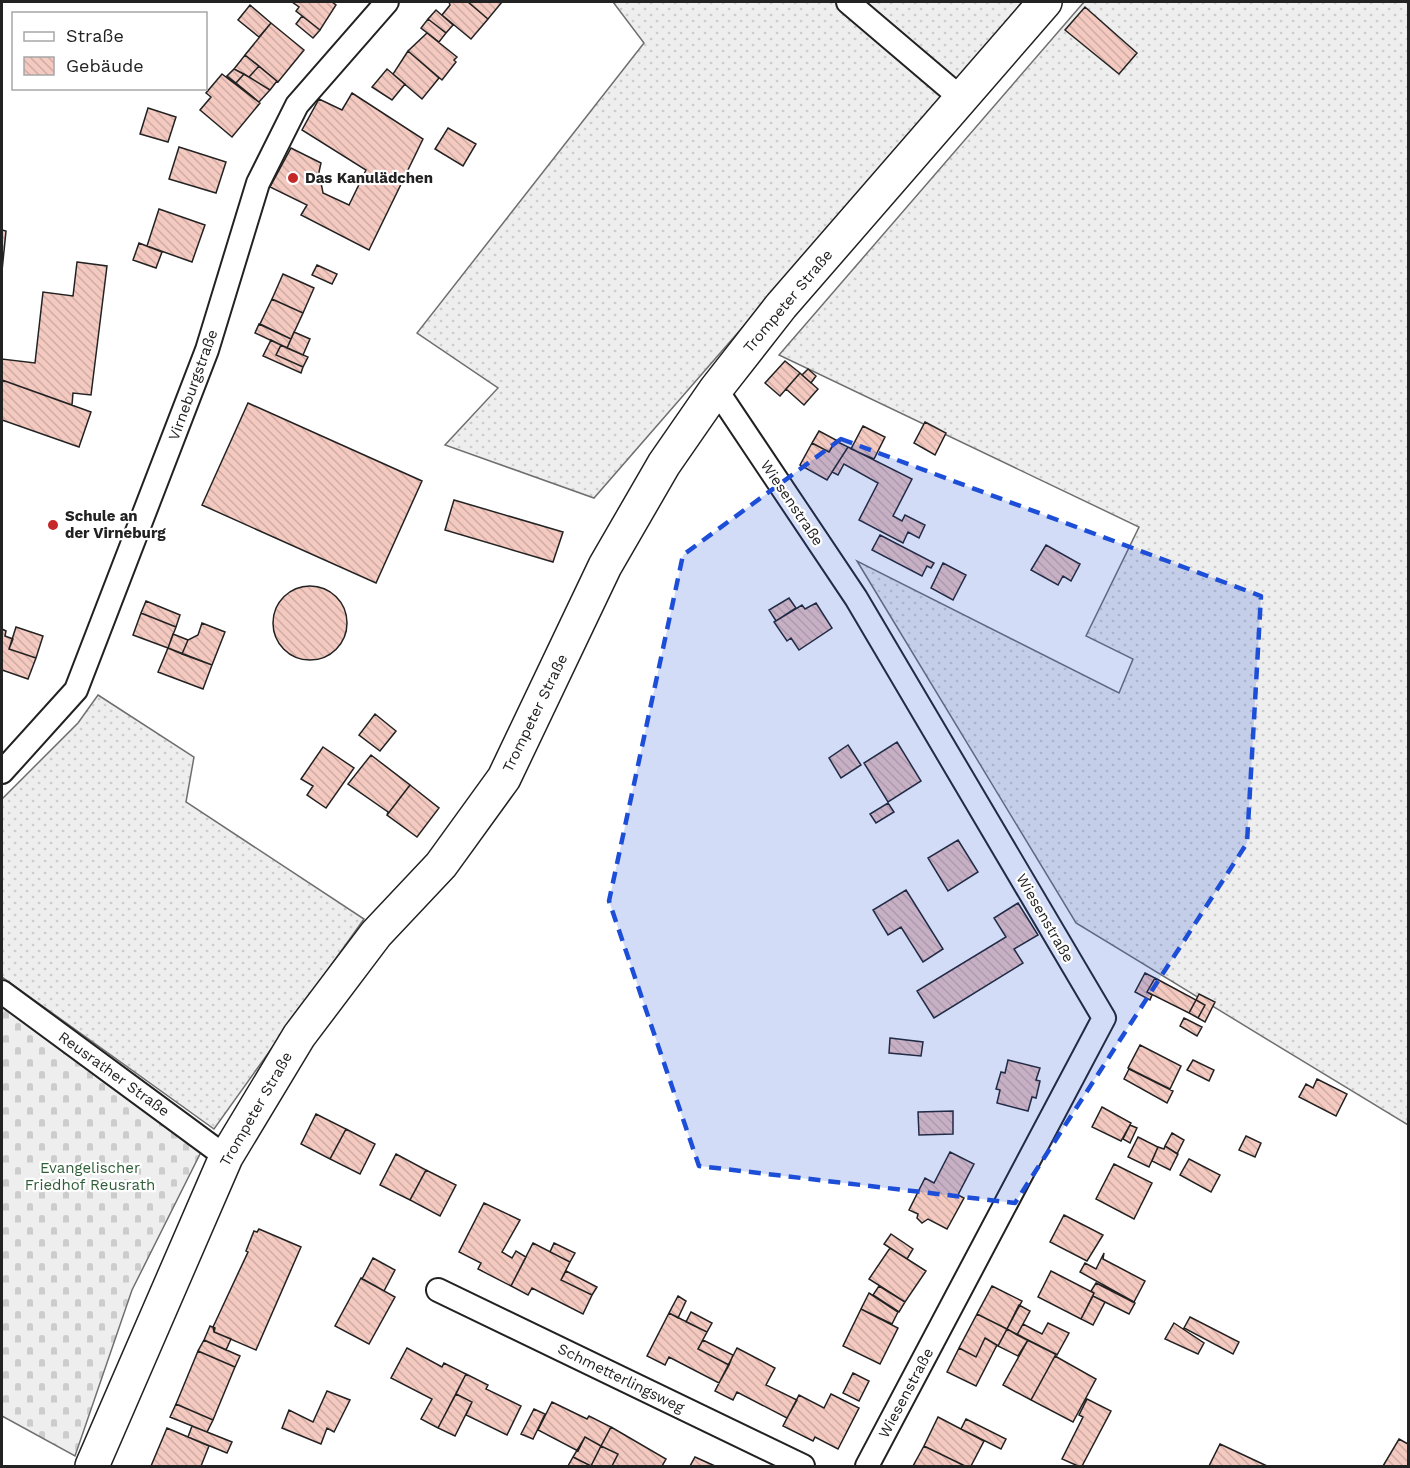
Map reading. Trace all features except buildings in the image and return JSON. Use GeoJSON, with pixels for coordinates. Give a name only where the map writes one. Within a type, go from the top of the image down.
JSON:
{"type":"FeatureCollection","features":[{"type":"Feature","properties":{"kind":"main road","name":"Trompeter Straße"},"geometry":{"type":"LineString","coordinates":[[92,1467],[226,1156],[299,1036],[376,934],[441,865],[504,778],[606,566],[664,464],[716,389],[781,306],[1045,2]]}},
{"type":"Feature","properties":{"kind":"street","name":"Virneburgstraße"},"geometry":{"type":"LineString","coordinates":[[2,772],[76,690],[207,350],[258,183],[297,105],[387,2]]}},
{"type":"Feature","properties":{"kind":"street"},"geometry":{"type":"LineString","coordinates":[[848,2],[962,99]]}},
{"type":"Feature","properties":{"kind":"street","name":"Wiesenstraße"},"geometry":{"type":"LineString","coordinates":[[716,389],[856,598],[1104,1018],[867,1467]]}},
{"type":"Feature","properties":{"kind":"street","name":"Reusrather Straße"},"geometry":{"type":"LineString","coordinates":[[2,992],[226,1156]]}},
{"type":"Feature","properties":{"kind":"street","name":"Schmetterlingsweg"},"geometry":{"type":"LineString","coordinates":[[438,1290],[803,1467]]}},
{"type":"Feature","properties":{"kind":"highlighted area"},"geometry":{"type":"Polygon","coordinates":[[[841,439],[1261,596],[1247,843],[1015,1203],[699,1166],[609,901],[683,555],[841,439]]]}},
{"type":"Feature","properties":{"kind":"green space"},"geometry":{"type":"Polygon","coordinates":[[[613,2],[1022,2],[963,74],[594,498],[445,445],[498,388],[417,333],[644,43],[613,2]]]}},
{"type":"Feature","properties":{"kind":"green space"},"geometry":{"type":"Polygon","coordinates":[[[1084,2],[1408,2],[1408,1125],[1076,923],[857,561],[1119,693],[1133,659],[1086,636],[1139,527],[779,355],[1084,2]]]}},
{"type":"Feature","properties":{"kind":"green space"},"geometry":{"type":"Polygon","coordinates":[[[98,695],[194,757],[186,802],[364,919],[214,1129],[2,977],[2,799],[78,723],[98,695]]]}},
{"type":"Feature","properties":{"kind":"green space","name":"Evangelischer Friedhof Reusrath"},"geometry":{"type":"Polygon","coordinates":[[[2,1006],[204,1146],[132,1290],[75,1456],[2,1416],[2,1006]]]}},
{"type":"Feature","properties":{"kind":"place","name":"Das Kanulädchen"},"geometry":{"type":"Point","coordinates":[293,178]}},
{"type":"Feature","properties":{"kind":"place","name":"Schule an der Virneburg"},"geometry":{"type":"Point","coordinates":[53,525]}}]}
